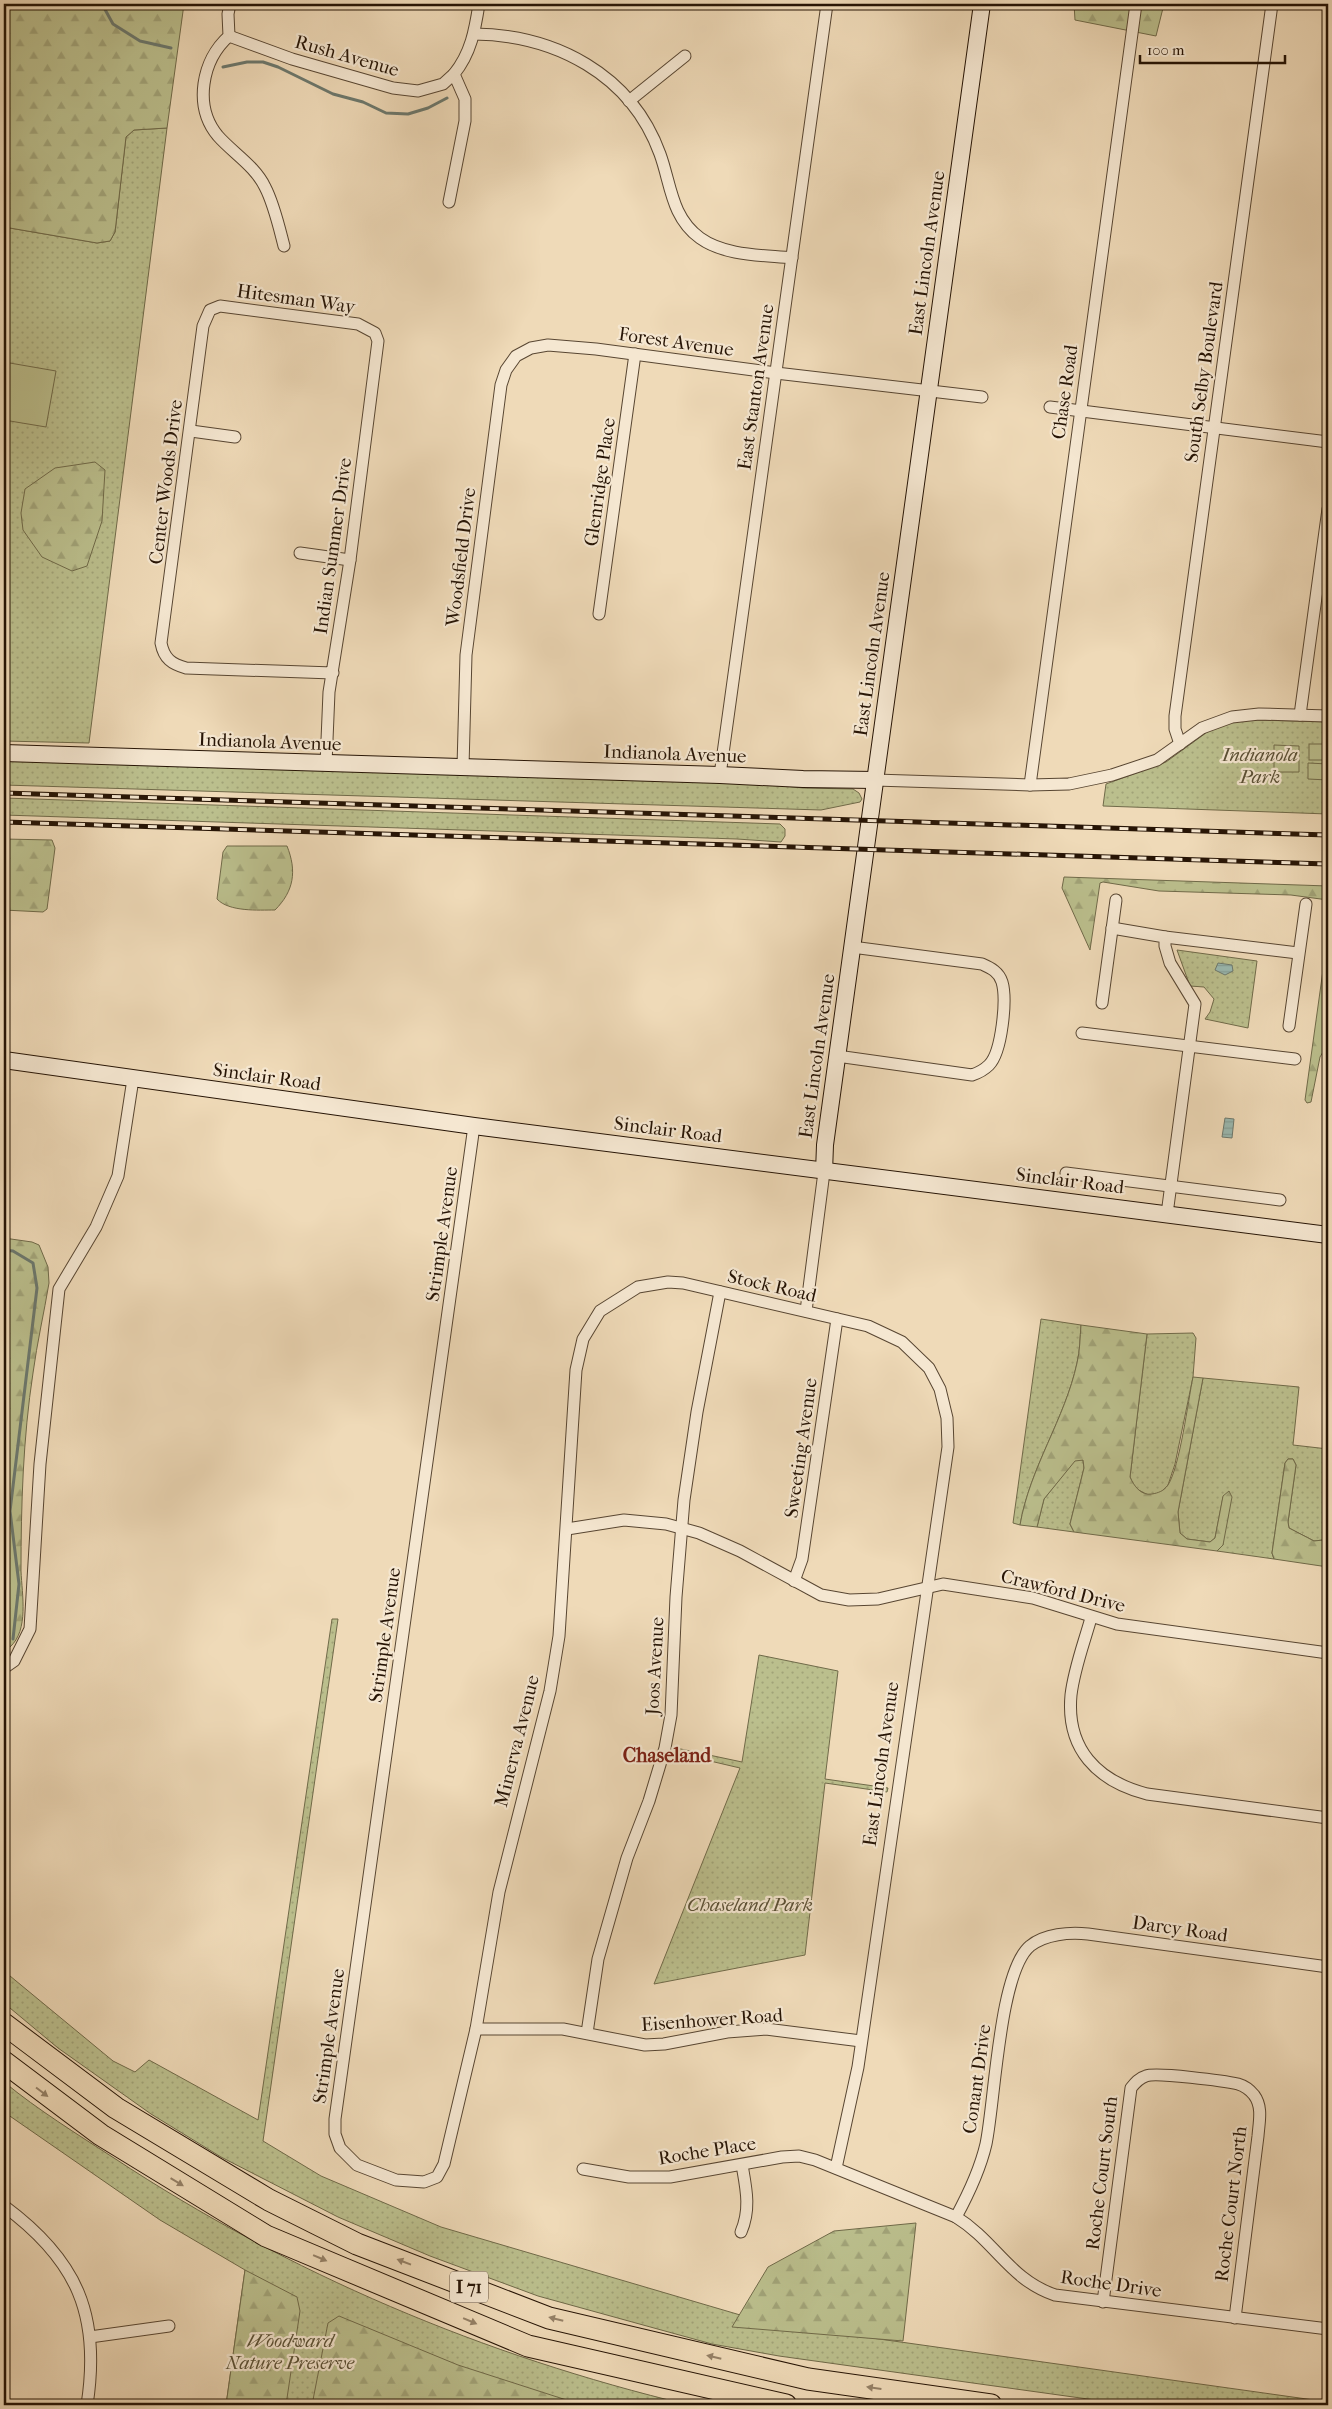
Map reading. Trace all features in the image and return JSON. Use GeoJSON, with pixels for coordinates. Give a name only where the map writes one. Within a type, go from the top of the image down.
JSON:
{"type":"FeatureCollection","features":[{"type":"Feature","properties":{"kind":"highway","name":"I 71"},"geometry":{"type":"LineString","coordinates":[[4,2024],[116,2108],[269,2200],[357,2244],[540,2314],[808,2379],[991,2405]]}},
{"type":"Feature","properties":{"kind":"highway","name":"I 71"},"geometry":{"type":"LineString","coordinates":[[4,2062],[101,2135],[266,2236],[528,2346],[786,2405]]}},
{"type":"Feature","properties":{"kind":"main road","name":"East Lincoln Avenue"},"geometry":{"type":"LineString","coordinates":[[824,1172],[825,1145],[837,1056],[982,4]]}},
{"type":"Feature","properties":{"kind":"main road","name":"Indianola Avenue"},"geometry":{"type":"LineString","coordinates":[[4,753],[875,780]]}},
{"type":"Feature","properties":{"kind":"main road","name":"Sinclair Road"},"geometry":{"type":"LineString","coordinates":[[4,1060],[474,1126],[709,1155],[824,1172],[1328,1234]]}},
{"type":"Feature","properties":{"kind":"street"},"geometry":{"type":"LineString","coordinates":[[230,4],[228,14],[229,36],[217,47],[203,80],[206,114],[216,134],[244,160],[265,186],[284,246]]}},
{"type":"Feature","properties":{"kind":"street"},"geometry":{"type":"LineString","coordinates":[[449,202],[465,120],[465,99],[454,74],[464,63],[474,34],[478,4]]}},
{"type":"Feature","properties":{"kind":"street","name":"East Stanton Avenue"},"geometry":{"type":"LineString","coordinates":[[720,775],[827,4]]}},
{"type":"Feature","properties":{"kind":"street","name":"Chase Road"},"geometry":{"type":"LineString","coordinates":[[1030,786],[1136,4]]}},
{"type":"Feature","properties":{"kind":"street","name":"South Selby Boulevard"},"geometry":{"type":"LineString","coordinates":[[1180,744],[1175,729],[1175,716],[1272,4]]}},
{"type":"Feature","properties":{"kind":"street"},"geometry":{"type":"LineString","coordinates":[[474,34],[524,38],[563,51],[592,67],[612,83],[629,101],[643,121],[660,153],[672,196],[681,219],[691,230],[712,245],[724,250],[792,258]]}},
{"type":"Feature","properties":{"kind":"street","name":"Rush Avenue"},"geometry":{"type":"LineString","coordinates":[[229,36],[292,59],[393,88],[418,91],[443,84],[454,74]]}},
{"type":"Feature","properties":{"kind":"street"},"geometry":{"type":"LineString","coordinates":[[629,101],[685,56]]}},
{"type":"Feature","properties":{"kind":"street","name":"Hitesman Way"},"geometry":{"type":"LineString","coordinates":[[210,310],[220,306],[358,324],[375,333]]}},
{"type":"Feature","properties":{"kind":"street","name":"Center Woods Drive"},"geometry":{"type":"LineString","coordinates":[[210,310],[203,326],[191,431],[161,643],[163,652],[168,660],[176,666],[186,668],[333,673]]}},
{"type":"Feature","properties":{"kind":"street","name":"Indian Summer Drive"},"geometry":{"type":"LineString","coordinates":[[326,764],[329,692],[350,560],[379,349],[375,333]]}},
{"type":"Feature","properties":{"kind":"street","name":"Forest Avenue"},"geometry":{"type":"LineString","coordinates":[[516,356],[531,348],[548,345],[636,354],[928,392],[982,397]]}},
{"type":"Feature","properties":{"kind":"street","name":"Glenridge Place"},"geometry":{"type":"LineString","coordinates":[[599,614],[636,354]]}},
{"type":"Feature","properties":{"kind":"street","name":"Woodsfield Drive"},"geometry":{"type":"LineString","coordinates":[[463,767],[466,655],[471,607],[501,385],[506,370],[516,356]]}},
{"type":"Feature","properties":{"kind":"street"},"geometry":{"type":"LineString","coordinates":[[1050,407],[1328,442]]}},
{"type":"Feature","properties":{"kind":"street"},"geometry":{"type":"LineString","coordinates":[[191,431],[235,437]]}},
{"type":"Feature","properties":{"kind":"street"},"geometry":{"type":"LineString","coordinates":[[1300,715],[1328,509]]}},
{"type":"Feature","properties":{"kind":"street"},"geometry":{"type":"LineString","coordinates":[[300,554],[350,560]]}},
{"type":"Feature","properties":{"kind":"street","name":"Indianola Avenue"},"geometry":{"type":"LineString","coordinates":[[875,780],[1030,786],[1068,784],[1112,775],[1157,760],[1202,728],[1232,717],[1259,714],[1328,716]]}},
{"type":"Feature","properties":{"kind":"street"},"geometry":{"type":"LineString","coordinates":[[1102,1003],[1116,900]]}},
{"type":"Feature","properties":{"kind":"street"},"geometry":{"type":"LineString","coordinates":[[1289,1026],[1306,904]]}},
{"type":"Feature","properties":{"kind":"street"},"geometry":{"type":"LineString","coordinates":[[1112,928],[1165,937],[1298,953]]}},
{"type":"Feature","properties":{"kind":"street"},"geometry":{"type":"LineString","coordinates":[[1165,937],[1165,946],[1170,964],[1194,1004],[1167,1214]]}},
{"type":"Feature","properties":{"kind":"street"},"geometry":{"type":"LineString","coordinates":[[837,1056],[972,1075],[989,1065],[995,1056],[1002,1018],[1002,981],[994,970],[982,964],[852,947]]}},
{"type":"Feature","properties":{"kind":"street"},"geometry":{"type":"LineString","coordinates":[[1082,1033],[1295,1059]]}},
{"type":"Feature","properties":{"kind":"street"},"geometry":{"type":"LineString","coordinates":[[4,1668],[14,1661],[30,1629],[40,1464],[59,1289],[96,1227],[118,1176],[133,1079]]}},
{"type":"Feature","properties":{"kind":"street","name":"Strimple Avenue"},"geometry":{"type":"LineString","coordinates":[[437,2177],[424,2182],[396,2180],[357,2164],[340,2148],[335,2134],[335,2119],[474,1126]]}},
{"type":"Feature","properties":{"kind":"street","name":"East Lincoln Avenue"},"geometry":{"type":"LineString","coordinates":[[806,1310],[824,1172]]}},
{"type":"Feature","properties":{"kind":"street"},"geometry":{"type":"LineString","coordinates":[[1066,1173],[1280,1200]]}},
{"type":"Feature","properties":{"kind":"street","name":"Stock Road"},"geometry":{"type":"LineString","coordinates":[[600,1311],[638,1286],[668,1282],[683,1283],[806,1310],[868,1326],[902,1342],[928,1368]]}},
{"type":"Feature","properties":{"kind":"street","name":"Joos Avenue"},"geometry":{"type":"LineString","coordinates":[[587,2032],[598,1959],[627,1858],[649,1801],[666,1748],[671,1715],[681,1528],[697,1412],[720,1292]]}},
{"type":"Feature","properties":{"kind":"street","name":"Minerva Avenue"},"geometry":{"type":"LineString","coordinates":[[437,2177],[444,2164],[476,2029],[499,1892],[550,1691],[559,1636],[576,1370],[583,1338],[600,1311]]}},
{"type":"Feature","properties":{"kind":"street","name":"Sweeting Avenue"},"geometry":{"type":"LineString","coordinates":[[794,1581],[802,1559],[837,1319]]}},
{"type":"Feature","properties":{"kind":"street","name":"East Lincoln Avenue"},"geometry":{"type":"LineString","coordinates":[[836,2168],[852,2098],[861,2041],[948,1447],[947,1418],[940,1389],[928,1368]]}},
{"type":"Feature","properties":{"kind":"street","name":"Crawford Drive"},"geometry":{"type":"LineString","coordinates":[[567,1528],[624,1520],[666,1524],[698,1533],[740,1551],[821,1595],[849,1600],[878,1599],[943,1584],[998,1591],[1033,1598],[1091,1618],[1136,1627],[1328,1653]]}},
{"type":"Feature","properties":{"kind":"street"},"geometry":{"type":"LineString","coordinates":[[1091,1618],[1075,1674],[1071,1717],[1076,1738],[1086,1758],[1098,1771],[1129,1789],[1147,1794],[1328,1818]]}},
{"type":"Feature","properties":{"kind":"street","name":"Darcy Road"},"geometry":{"type":"LineString","coordinates":[[1030,1946],[1058,1934],[1080,1933],[1328,1967]]}},
{"type":"Feature","properties":{"kind":"street","name":"Conant Drive"},"geometry":{"type":"LineString","coordinates":[[956,2217],[979,2169],[986,2143],[1007,1993],[1014,1968],[1030,1946]]}},
{"type":"Feature","properties":{"kind":"street","name":"Eisenhower Road"},"geometry":{"type":"LineString","coordinates":[[476,2029],[563,2029],[587,2032],[646,2045],[664,2044],[727,2032],[766,2029],[861,2041]]}},
{"type":"Feature","properties":{"kind":"street","name":"Roche Court South"},"geometry":{"type":"LineString","coordinates":[[1103,2302],[1128,2097],[1131,2088],[1137,2080],[1147,2075],[1158,2075],[1238,2084],[1247,2088],[1254,2095]]}},
{"type":"Feature","properties":{"kind":"street","name":"Roche Court North"},"geometry":{"type":"LineString","coordinates":[[1235,2318],[1260,2113],[1259,2103],[1254,2095]]}},
{"type":"Feature","properties":{"kind":"street","name":"Roche Place"},"geometry":{"type":"LineString","coordinates":[[583,2169],[649,2178],[670,2177],[799,2156],[836,2168]]}},
{"type":"Feature","properties":{"kind":"street"},"geometry":{"type":"LineString","coordinates":[[741,2232],[748,2211],[748,2195],[742,2164]]}},
{"type":"Feature","properties":{"kind":"street","name":"Roche Drive"},"geometry":{"type":"LineString","coordinates":[[836,2168],[956,2217],[971,2226],[999,2253],[1020,2278],[1030,2285],[1055,2295],[1328,2329]]}},
{"type":"Feature","properties":{"kind":"street"},"geometry":{"type":"LineString","coordinates":[[4,2206],[40,2235],[64,2265],[82,2300],[90,2337],[92,2372],[87,2405]]}},
{"type":"Feature","properties":{"kind":"street"},"geometry":{"type":"LineString","coordinates":[[90,2337],[170,2326]]}},
{"type":"Feature","properties":{"kind":"green space"},"geometry":{"type":"Polygon","coordinates":[[[4,4],[184,4],[167,128],[134,130],[126,137],[115,232],[110,241],[97,243],[4,227],[4,4]]]}},
{"type":"Feature","properties":{"kind":"green space"},"geometry":{"type":"Polygon","coordinates":[[[1074,4],[1164,4],[1156,36],[1075,20],[1074,4]]]}},
{"type":"Feature","properties":{"kind":"green space"},"geometry":{"type":"Polygon","coordinates":[[[167,128],[89,743],[4,741],[4,227],[97,243],[110,241],[115,232],[126,137],[134,130],[167,128]]]}},
{"type":"Feature","properties":{"kind":"green space"},"geometry":{"type":"Polygon","coordinates":[[[4,362],[56,371],[46,427],[4,420],[4,362]]]}},
{"type":"Feature","properties":{"kind":"green space"},"geometry":{"type":"Polygon","coordinates":[[[95,462],[105,470],[102,521],[87,566],[72,571],[42,557],[23,530],[21,513],[25,489],[55,468],[95,462]]]}},
{"type":"Feature","properties":{"kind":"green space","name":"Indianola Park"},"geometry":{"type":"Polygon","coordinates":[[[1236,721],[1328,722],[1328,814],[1103,806],[1106,784],[1166,762],[1210,730],[1236,721]]]}},
{"type":"Feature","properties":{"kind":"green space"},"geometry":{"type":"Polygon","coordinates":[[[1309,744],[1328,744],[1328,760],[1309,760],[1309,744]]]}},
{"type":"Feature","properties":{"kind":"green space"},"geometry":{"type":"Polygon","coordinates":[[[1274,745],[1299,746],[1299,772],[1274,772],[1274,745]]]}},
{"type":"Feature","properties":{"kind":"green space"},"geometry":{"type":"Polygon","coordinates":[[[4,759],[757,783],[803,788],[853,789],[859,793],[862,799],[860,802],[821,810],[4,785],[4,759]]]}},
{"type":"Feature","properties":{"kind":"green space"},"geometry":{"type":"Polygon","coordinates":[[[1308,763],[1328,764],[1328,780],[1308,779],[1308,763]]]}},
{"type":"Feature","properties":{"kind":"green space"},"geometry":{"type":"Polygon","coordinates":[[[4,798],[780,824],[785,829],[785,836],[781,842],[4,815],[4,798]]]}},
{"type":"Feature","properties":{"kind":"green space"},"geometry":{"type":"Polygon","coordinates":[[[4,839],[52,840],[55,848],[47,909],[43,912],[4,910],[4,839]]]}},
{"type":"Feature","properties":{"kind":"green space"},"geometry":{"type":"Polygon","coordinates":[[[227,846],[287,846],[292,864],[292,880],[286,896],[275,910],[236,908],[217,899],[223,852],[227,846]]]}},
{"type":"Feature","properties":{"kind":"green space"},"geometry":{"type":"Polygon","coordinates":[[[1064,877],[1328,886],[1328,900],[1291,895],[1159,891],[1103,882],[1100,883],[1090,950],[1062,888],[1064,877]]]}},
{"type":"Feature","properties":{"kind":"green space"},"geometry":{"type":"Polygon","coordinates":[[[1328,934],[1328,1051],[1323,1052],[1320,1057],[1311,1102],[1307,1103],[1305,1100],[1328,934]]]}},
{"type":"Feature","properties":{"kind":"green space"},"geometry":{"type":"Polygon","coordinates":[[[1177,950],[1257,961],[1248,1028],[1205,1019],[1210,1012],[1214,999],[1204,987],[1190,986],[1177,950]]]}},
{"type":"Feature","properties":{"kind":"green space"},"geometry":{"type":"Polygon","coordinates":[[[4,1238],[32,1242],[39,1245],[48,1267],[49,1283],[30,1398],[23,1472],[21,1522],[22,1622],[16,1640],[10,1647],[4,1646],[4,1238]]]}},
{"type":"Feature","properties":{"kind":"green space"},"geometry":{"type":"Polygon","coordinates":[[[1041,1319],[1081,1325],[1079,1349],[1072,1384],[1031,1483],[1020,1525],[1013,1523],[1041,1319]]]}},
{"type":"Feature","properties":{"kind":"green space"},"geometry":{"type":"Polygon","coordinates":[[[1081,1325],[1147,1334],[1130,1477],[1141,1492],[1152,1494],[1165,1489],[1168,1485],[1180,1449],[1193,1377],[1203,1378],[1178,1512],[1180,1533],[1187,1539],[1210,1542],[1215,1538],[1223,1496],[1229,1491],[1232,1497],[1223,1545],[1217,1551],[1074,1532],[1070,1524],[1084,1468],[1083,1460],[1075,1461],[1044,1499],[1037,1527],[1020,1525],[1031,1483],[1072,1384],[1078,1358],[1081,1325]]]}},
{"type":"Feature","properties":{"kind":"green space"},"geometry":{"type":"Polygon","coordinates":[[[1193,1333],[1196,1338],[1193,1377],[1175,1464],[1168,1485],[1160,1493],[1148,1495],[1135,1488],[1130,1477],[1147,1334],[1193,1333]]]}},
{"type":"Feature","properties":{"kind":"green space"},"geometry":{"type":"Polygon","coordinates":[[[1203,1378],[1299,1387],[1293,1445],[1328,1449],[1328,1534],[1323,1540],[1314,1541],[1289,1528],[1288,1522],[1296,1465],[1293,1459],[1288,1459],[1285,1463],[1272,1553],[1274,1559],[1217,1551],[1223,1545],[1223,1497],[1215,1538],[1210,1542],[1187,1539],[1180,1533],[1178,1512],[1203,1378]]]}},
{"type":"Feature","properties":{"kind":"green space"},"geometry":{"type":"Polygon","coordinates":[[[1288,1459],[1293,1459],[1296,1465],[1288,1522],[1289,1528],[1314,1541],[1323,1540],[1328,1534],[1328,1567],[1274,1559],[1272,1553],[1285,1463],[1288,1459]]]}},
{"type":"Feature","properties":{"kind":"green space"},"geometry":{"type":"Polygon","coordinates":[[[1075,1460],[1083,1460],[1084,1468],[1070,1524],[1074,1532],[1037,1527],[1044,1499],[1075,1460]]]}},
{"type":"Feature","properties":{"kind":"green space"},"geometry":{"type":"Polygon","coordinates":[[[332,1619],[338,1619],[263,2141],[321,2176],[441,2227],[781,2327],[1328,2402],[1328,2405],[1131,2405],[779,2356],[712,2344],[538,2296],[430,2256],[338,2217],[221,2157],[151,2114],[58,2048],[4,2003],[4,1971],[113,2061],[135,2072],[149,2060],[258,2120],[332,1619]]]}},
{"type":"Feature","properties":{"kind":"green space","name":"Chaseland Park"},"geometry":{"type":"Polygon","coordinates":[[[759,1655],[838,1671],[825,1779],[888,1788],[887,1792],[825,1783],[805,1955],[654,1984],[740,1768],[676,1753],[676,1748],[742,1762],[759,1655]]]}},
{"type":"Feature","properties":{"kind":"green space","name":"Woodward Nature Preserve"},"geometry":{"type":"Polygon","coordinates":[[[4,2082],[58,2122],[181,2200],[249,2239],[319,2274],[391,2307],[463,2336],[537,2362],[689,2405],[226,2405],[245,2270],[160,2220],[4,2112],[4,2082]]]}},
{"type":"Feature","properties":{"kind":"green space"},"geometry":{"type":"Polygon","coordinates":[[[916,2223],[903,2341],[732,2327],[768,2267],[834,2231],[916,2223]]]}},
{"type":"Feature","properties":{"kind":"green space","name":"Woodward Nature Preserve"},"geometry":{"type":"Polygon","coordinates":[[[245,2270],[297,2297],[300,2311],[286,2405],[226,2405],[245,2270]]]}},
{"type":"Feature","properties":{"kind":"green space"},"geometry":{"type":"Polygon","coordinates":[[[339,2316],[458,2365],[582,2405],[312,2405],[328,2323],[339,2316]]]}},
{"type":"Feature","properties":{"kind":"water"},"geometry":{"type":"Polygon","coordinates":[[[1218,963],[1232,965],[1233,971],[1225,975],[1215,970],[1218,963]]]}},
{"type":"Feature","properties":{"kind":"water"},"geometry":{"type":"Polygon","coordinates":[[[1225,1118],[1234,1119],[1232,1138],[1222,1137],[1225,1118]]]}},
{"type":"Feature","properties":{"kind":"waterway"},"geometry":{"type":"LineString","coordinates":[[102,4],[113,24],[140,41],[171,48]]}},
{"type":"Feature","properties":{"kind":"waterway"},"geometry":{"type":"LineString","coordinates":[[223,67],[247,62],[263,62],[278,67],[333,94],[363,102],[386,113],[408,114],[428,108],[447,98]]}},
{"type":"Feature","properties":{"kind":"waterway"},"geometry":{"type":"LineString","coordinates":[[4,1250],[13,1251],[33,1263],[37,1288],[10,1511],[19,1584],[13,1639]]}},
{"type":"Feature","properties":{"kind":"railway"},"geometry":{"type":"LineString","coordinates":[[4,793],[1328,835]]}},
{"type":"Feature","properties":{"kind":"railway"},"geometry":{"type":"LineString","coordinates":[[4,822],[1328,864]]}},
{"type":"Feature","properties":{"kind":"district","name":"Chaseland"},"geometry":{"type":"Point","coordinates":[667,1755]}}]}
